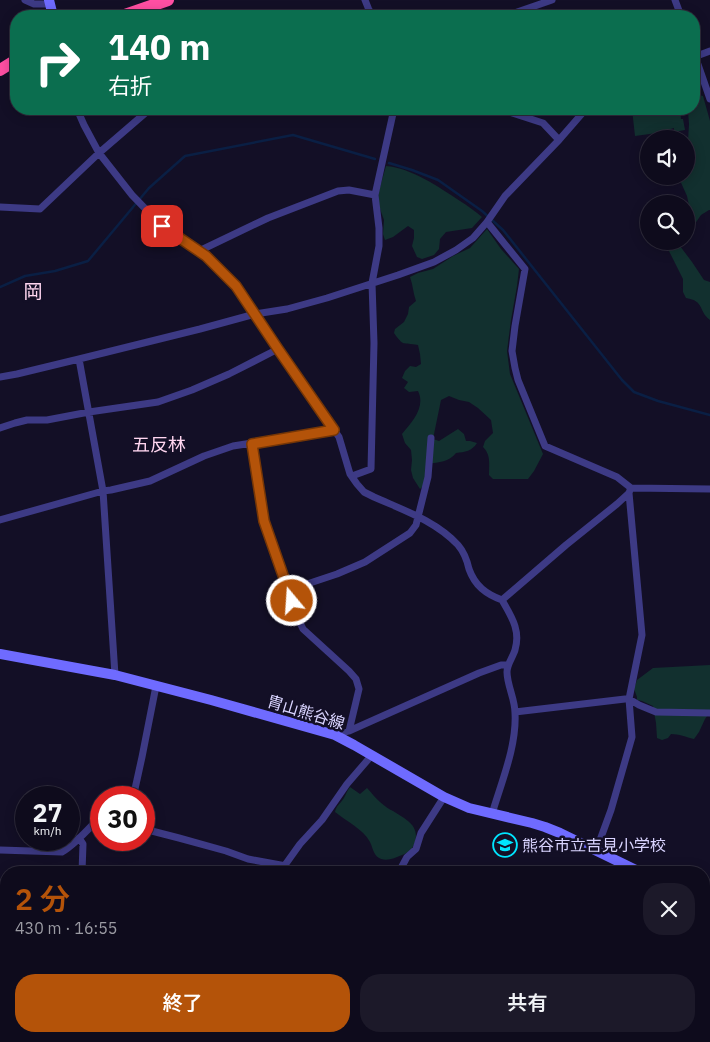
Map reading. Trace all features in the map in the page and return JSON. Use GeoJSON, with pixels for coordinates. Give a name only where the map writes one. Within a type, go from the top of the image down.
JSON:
{"type":"FeatureCollection","features":[{"type":"Feature","properties":{"kind":"highway"},"geometry":{"type":"LineString","coordinates":[[139,10],[168,0]]}},
{"type":"Feature","properties":{"kind":"main road","name":"胄山熊谷線"},"geometry":{"type":"LineString","coordinates":[[0,654],[115,675],[335,735],[444,797],[469,808],[545,827],[627,866]]}},
{"type":"Feature","properties":{"kind":"street"},"geometry":{"type":"LineString","coordinates":[[24,0],[34,4],[49,2]]}},
{"type":"Feature","properties":{"kind":"street"},"geometry":{"type":"LineString","coordinates":[[523,10],[552,0]]}},
{"type":"Feature","properties":{"kind":"street"},"geometry":{"type":"LineString","coordinates":[[700,72],[710,99]]}},
{"type":"Feature","properties":{"kind":"street"},"geometry":{"type":"LineString","coordinates":[[80,115],[99,153],[132,195],[162,226],[199,251],[236,286],[339,437],[352,476],[357,484],[364,492],[438,527],[460,546],[475,582],[482,590],[502,600],[515,624],[515,652],[508,665],[507,673],[515,712],[512,748],[492,814]]}},
{"type":"Feature","properties":{"kind":"street"},"geometry":{"type":"LineString","coordinates":[[0,207],[40,209],[99,153],[143,115]]}},
{"type":"Feature","properties":{"kind":"street"},"geometry":{"type":"LineString","coordinates":[[352,476],[371,469],[374,343],[372,283],[379,246],[379,228],[374,195],[393,115]]}},
{"type":"Feature","properties":{"kind":"street"},"geometry":{"type":"LineString","coordinates":[[518,115],[543,123],[559,140]]}},
{"type":"Feature","properties":{"kind":"street"},"geometry":{"type":"LineString","coordinates":[[0,377],[200,330],[255,314],[287,309],[434,262],[473,238],[505,196],[581,115]]}},
{"type":"Feature","properties":{"kind":"street"},"geometry":{"type":"LineString","coordinates":[[199,251],[268,218],[338,191],[349,190],[374,195]]}},
{"type":"Feature","properties":{"kind":"street"},"geometry":{"type":"LineString","coordinates":[[486,222],[524,269],[514,326],[512,351],[514,368],[545,446],[617,477],[630,490],[642,635],[629,699],[632,737],[611,810],[596,851]]}},
{"type":"Feature","properties":{"kind":"street"},"geometry":{"type":"LineString","coordinates":[[0,428],[26,420],[47,420],[158,402],[222,377],[278,349]]}},
{"type":"Feature","properties":{"kind":"street"},"geometry":{"type":"LineString","coordinates":[[79,359],[102,491],[115,675]]}},
{"type":"Feature","properties":{"kind":"street"},"geometry":{"type":"LineString","coordinates":[[0,520],[102,491],[150,481],[204,456],[233,446],[334,430]]}},
{"type":"Feature","properties":{"kind":"street"},"geometry":{"type":"LineString","coordinates":[[289,590],[338,574],[364,562],[410,533],[416,525],[428,477],[431,438]]}},
{"type":"Feature","properties":{"kind":"street"},"geometry":{"type":"LineString","coordinates":[[252,444],[264,521],[295,612],[303,630],[356,679],[359,689],[349,731]]}},
{"type":"Feature","properties":{"kind":"street"},"geometry":{"type":"LineString","coordinates":[[502,600],[617,504],[630,490],[710,489]]}},
{"type":"Feature","properties":{"kind":"street"},"geometry":{"type":"LineString","coordinates":[[335,735],[349,731],[479,673],[501,665],[508,665]]}},
{"type":"Feature","properties":{"kind":"street"},"geometry":{"type":"LineString","coordinates":[[135,786],[156,686]]}},
{"type":"Feature","properties":{"kind":"street"},"geometry":{"type":"LineString","coordinates":[[515,712],[629,699],[638,705],[656,712],[710,713]]}},
{"type":"Feature","properties":{"kind":"street"},"geometry":{"type":"LineString","coordinates":[[155,832],[226,851],[248,859],[286,866],[300,844],[322,820],[347,784],[372,755]]}},
{"type":"Feature","properties":{"kind":"street"},"geometry":{"type":"LineString","coordinates":[[402,866],[406,857],[416,849],[421,833],[444,797]]}},
{"type":"Feature","properties":{"kind":"street"},"geometry":{"type":"LineString","coordinates":[[80,837],[90,827]]}},
{"type":"Feature","properties":{"kind":"street"},"geometry":{"type":"LineString","coordinates":[[80,840],[83,844],[82,866]]}},
{"type":"Feature","properties":{"kind":"street"},"geometry":{"type":"LineString","coordinates":[[0,850],[15,850]]}},
{"type":"Feature","properties":{"kind":"street"},"geometry":{"type":"LineString","coordinates":[[31,851],[63,851]]}},
{"type":"Feature","properties":{"kind":"green space"},"geometry":{"type":"Polygon","coordinates":[[[700,95],[703,96],[710,121],[710,210],[701,215],[695,224],[695,195],[687,195],[682,185],[695,185],[695,130],[689,130],[688,115],[700,115],[700,95]]]}},
{"type":"Feature","properties":{"kind":"green space"},"geometry":{"type":"Polygon","coordinates":[[[633,115],[681,115],[681,119],[683,119],[685,130],[674,130],[674,128],[667,130],[640,130],[640,135],[635,136],[633,115]]]}},
{"type":"Feature","properties":{"kind":"green space"},"geometry":{"type":"Polygon","coordinates":[[[386,166],[415,174],[443,190],[482,217],[472,228],[446,232],[440,239],[439,249],[434,255],[422,259],[417,257],[412,246],[414,230],[408,226],[393,237],[385,240],[383,234],[384,220],[379,206],[378,194],[386,166]]]}},
{"type":"Feature","properties":{"kind":"green space"},"geometry":{"type":"Polygon","coordinates":[[[487,229],[501,249],[519,269],[507,351],[510,374],[543,454],[528,479],[493,479],[489,475],[488,456],[483,447],[485,441],[493,433],[491,420],[469,402],[449,396],[441,400],[433,439],[439,441],[458,429],[464,434],[466,441],[477,443],[471,449],[456,453],[447,460],[428,464],[423,486],[420,489],[413,478],[411,470],[411,450],[405,443],[402,434],[417,414],[420,397],[418,391],[409,392],[404,388],[408,382],[402,378],[410,366],[416,367],[421,364],[420,354],[418,345],[402,342],[394,333],[395,329],[404,322],[409,307],[416,301],[410,277],[433,269],[470,248],[487,229]]]}},
{"type":"Feature","properties":{"kind":"green space"},"geometry":{"type":"Polygon","coordinates":[[[668,250],[683,250],[704,280],[710,282],[710,320],[696,301],[686,298],[683,292],[683,279],[668,250]]]}},
{"type":"Feature","properties":{"kind":"green space"},"geometry":{"type":"Polygon","coordinates":[[[710,665],[710,712],[694,739],[671,734],[668,738],[662,740],[657,738],[653,706],[637,700],[634,689],[637,680],[653,668],[710,665]]]}},
{"type":"Feature","properties":{"kind":"green space"},"geometry":{"type":"Polygon","coordinates":[[[350,787],[360,794],[367,788],[380,802],[410,823],[416,836],[410,850],[385,860],[379,858],[374,853],[367,837],[335,812],[350,787]]]}},
{"type":"Feature","properties":{"kind":"waterway"},"geometry":{"type":"LineString","coordinates":[[0,287],[25,276],[55,271],[88,261],[149,188],[185,156],[293,135],[375,159]]}},
{"type":"Feature","properties":{"kind":"waterway"},"geometry":{"type":"LineString","coordinates":[[389,163],[438,180],[482,211],[503,230],[622,380],[634,392],[658,401],[710,415]]}},
{"type":"Feature","properties":{"kind":"place","name":"熊谷市立吉見小学校"},"geometry":{"type":"Point","coordinates":[505,845]}},
{"type":"Feature","properties":{"kind":"district","name":"岡"},"geometry":{"type":"Point","coordinates":[33,291]}},
{"type":"Feature","properties":{"kind":"district","name":"五反林"},"geometry":{"type":"Point","coordinates":[159,444]}},
{"type":"Feature","properties":{"kind":"route"},"geometry":{"type":"LineString","coordinates":[[162,226],[206,256],[236,286],[334,430],[252,444],[264,521],[292,601]]}}]}
